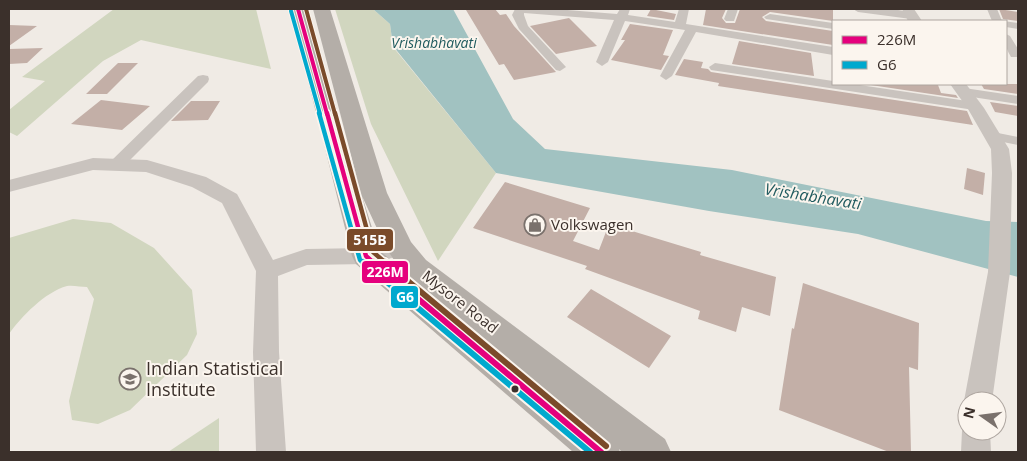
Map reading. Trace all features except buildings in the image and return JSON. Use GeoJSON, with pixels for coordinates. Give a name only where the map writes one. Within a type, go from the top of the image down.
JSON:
{"type":"FeatureCollection","features":[{"type":"Feature","properties":{"kind":"highway"},"geometry":{"type":"LineString","coordinates":[[298,9],[366,256]]}},
{"type":"Feature","properties":{"kind":"highway","name":"Mysore Road"},"geometry":{"type":"LineString","coordinates":[[321,9],[374,193],[400,248],[416,268],[652,452]]}},
{"type":"Feature","properties":{"kind":"highway","name":"Mysore Road"},"geometry":{"type":"LineString","coordinates":[[366,256],[601,452]]}},
{"type":"Feature","properties":{"kind":"street"},"geometry":{"type":"LineString","coordinates":[[560,67],[523,27],[518,15],[520,9],[624,13],[686,27],[832,51]]}},
{"type":"Feature","properties":{"kind":"street"},"geometry":{"type":"LineString","coordinates":[[666,76],[686,27],[684,9]]}},
{"type":"Feature","properties":{"kind":"street"},"geometry":{"type":"LineString","coordinates":[[858,9],[911,15]]}},
{"type":"Feature","properties":{"kind":"street"},"geometry":{"type":"LineString","coordinates":[[602,62],[624,13]]}},
{"type":"Feature","properties":{"kind":"street"},"geometry":{"type":"LineString","coordinates":[[770,17],[832,26]]}},
{"type":"Feature","properties":{"kind":"street"},"geometry":{"type":"LineString","coordinates":[[1007,40],[1013,54]]}},
{"type":"Feature","properties":{"kind":"street"},"geometry":{"type":"LineString","coordinates":[[715,67],[832,80]]}},
{"type":"Feature","properties":{"kind":"street"},"geometry":{"type":"LineString","coordinates":[[116,165],[203,79]]}},
{"type":"Feature","properties":{"kind":"street"},"geometry":{"type":"LineString","coordinates":[[882,85],[1018,100]]}},
{"type":"Feature","properties":{"kind":"street"},"geometry":{"type":"LineString","coordinates":[[965,94],[1000,149],[1002,221],[999,272],[980,391]]}},
{"type":"Feature","properties":{"kind":"street"},"geometry":{"type":"LineString","coordinates":[[993,136],[1018,140]]}},
{"type":"Feature","properties":{"kind":"street"},"geometry":{"type":"LineString","coordinates":[[9,186],[93,164],[147,166],[199,182],[230,199],[268,271],[266,352],[271,452]]}},
{"type":"Feature","properties":{"kind":"street"},"geometry":{"type":"LineString","coordinates":[[268,271],[306,257],[366,256],[400,248]]}},
{"type":"Feature","properties":{"kind":"green space"},"geometry":{"type":"Polygon","coordinates":[[[114,9],[256,9],[271,69],[141,40],[103,61],[17,136],[9,132],[9,110],[45,81],[22,77],[114,9]]]}},
{"type":"Feature","properties":{"kind":"green space"},"geometry":{"type":"Polygon","coordinates":[[[335,9],[373,9],[390,24],[393,47],[496,173],[438,261],[371,124],[335,9]]]}},
{"type":"Feature","properties":{"kind":"green space"},"geometry":{"type":"Polygon","coordinates":[[[73,219],[111,223],[154,248],[192,290],[197,334],[187,355],[130,410],[98,424],[72,420],[69,401],[94,299],[87,287],[67,286],[50,294],[27,313],[9,334],[9,238],[73,219]]]}},
{"type":"Feature","properties":{"kind":"green space"},"geometry":{"type":"Polygon","coordinates":[[[219,418],[219,452],[168,452],[219,418]]]}},
{"type":"Feature","properties":{"kind":"water","name":"Vrishabhavati"},"geometry":{"type":"Polygon","coordinates":[[[373,9],[453,9],[513,119],[545,149],[732,170],[986,221],[1018,222],[1018,277],[858,234],[709,211],[496,173],[393,46],[390,24],[373,9]]]}},
{"type":"Feature","properties":{"kind":"transit line","name":"226M"},"geometry":{"type":"LineString","coordinates":[[298,9],[366,256],[601,452]]}},
{"type":"Feature","properties":{"kind":"transit line","name":"515B"},"geometry":{"type":"LineString","coordinates":[[306,9],[373,252],[606,446]]}},
{"type":"Feature","properties":{"kind":"transit line","name":"G6"},"geometry":{"type":"LineString","coordinates":[[291,11],[360,260],[590,452]]}},
{"type":"Feature","properties":{"kind":"place","name":"Volkswagen"},"geometry":{"type":"Point","coordinates":[535,225]}},
{"type":"Feature","properties":{"kind":"place","name":"Indian Statistical Institute"},"geometry":{"type":"Point","coordinates":[130,379]}}]}
